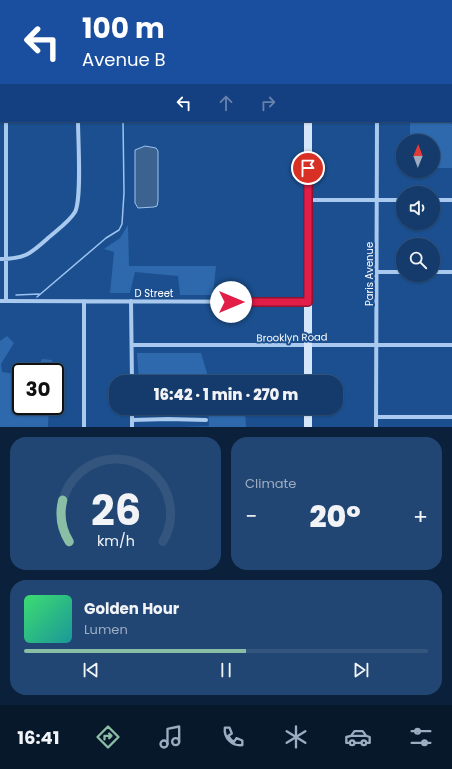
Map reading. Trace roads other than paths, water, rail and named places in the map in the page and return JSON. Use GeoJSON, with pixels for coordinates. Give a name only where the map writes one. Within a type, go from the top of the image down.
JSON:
{"type":"FeatureCollection","features":[{"type":"Feature","properties":{"kind":"main road"},"geometry":{"type":"LineString","coordinates":[[308,122],[308,375]]}},
{"type":"Feature","properties":{"kind":"main road"},"geometry":{"type":"LineString","coordinates":[[308,415],[308,427]]}},
{"type":"Feature","properties":{"kind":"street"},"geometry":{"type":"LineString","coordinates":[[6,122],[6,301]]}},
{"type":"Feature","properties":{"kind":"street"},"geometry":{"type":"LineString","coordinates":[[0,259],[18,259],[28,254],[64,224],[75,212],[79,198],[78,122]]}},
{"type":"Feature","properties":{"kind":"street","name":"Paris Avenue"},"geometry":{"type":"LineString","coordinates":[[376,427],[377,122]]}},
{"type":"Feature","properties":{"kind":"street"},"geometry":{"type":"LineString","coordinates":[[308,200],[396,200]]}},
{"type":"Feature","properties":{"kind":"street"},"geometry":{"type":"LineString","coordinates":[[440,200],[452,200]]}},
{"type":"Feature","properties":{"kind":"street"},"geometry":{"type":"LineString","coordinates":[[377,272],[396,272]]}},
{"type":"Feature","properties":{"kind":"street"},"geometry":{"type":"LineString","coordinates":[[440,272],[452,272]]}},
{"type":"Feature","properties":{"kind":"street","name":"D Street"},"geometry":{"type":"LineString","coordinates":[[0,301],[308,302]]}},
{"type":"Feature","properties":{"kind":"street"},"geometry":{"type":"LineString","coordinates":[[84,301],[84,427]]}},
{"type":"Feature","properties":{"kind":"street"},"geometry":{"type":"LineString","coordinates":[[131,301],[132,375]]}},
{"type":"Feature","properties":{"kind":"street","name":"Brooklyn Road"},"geometry":{"type":"LineString","coordinates":[[132,345],[452,345]]}},
{"type":"Feature","properties":{"kind":"street"},"geometry":{"type":"LineString","coordinates":[[132,415],[132,427]]}},
{"type":"Feature","properties":{"kind":"street"},"geometry":{"type":"LineString","coordinates":[[376,417],[452,417]]}},
{"type":"Feature","properties":{"kind":"street"},"geometry":{"type":"LineString","coordinates":[[132,420],[206,420]]}},
{"type":"Feature","properties":{"kind":"waterway"},"geometry":{"type":"LineString","coordinates":[[37,297],[106,238],[119,230],[122,224],[124,193],[123,122]]}},
{"type":"Feature","properties":{"kind":"waterway"},"geometry":{"type":"LineString","coordinates":[[16,295],[39,294]]}}]}
